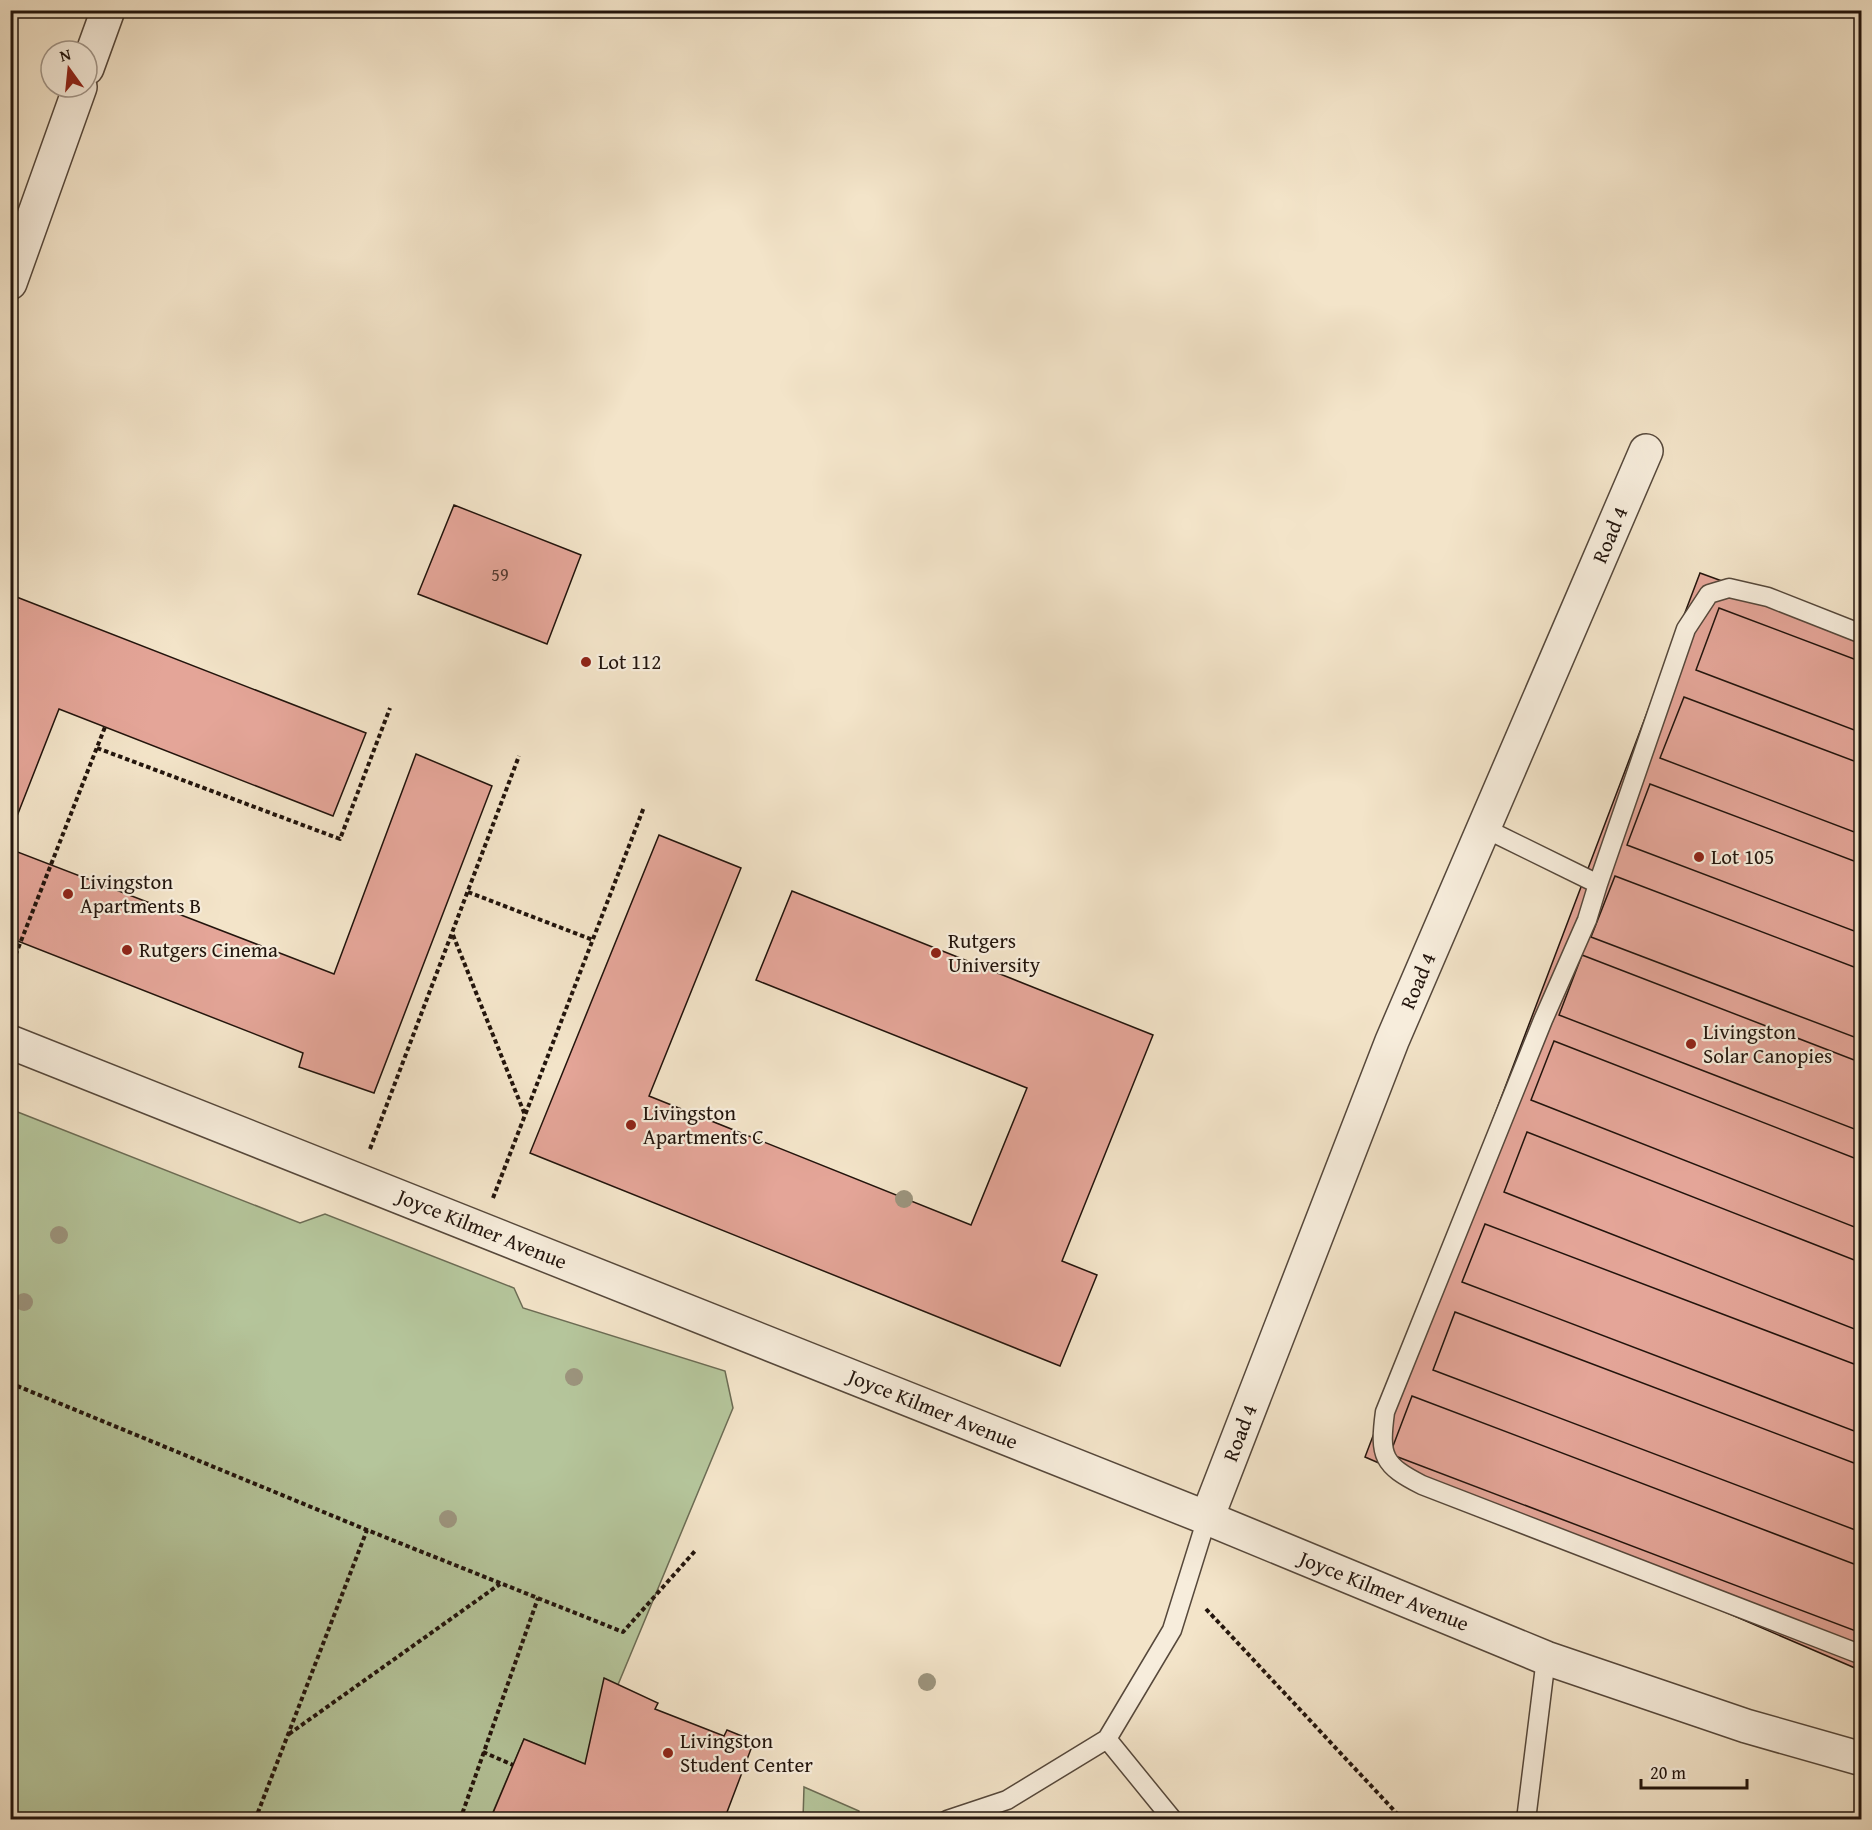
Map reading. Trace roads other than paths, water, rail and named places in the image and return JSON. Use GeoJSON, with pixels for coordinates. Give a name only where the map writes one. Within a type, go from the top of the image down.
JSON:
{"type":"FeatureCollection","features":[{"type":"Feature","properties":{"kind":"street"},"geometry":{"type":"LineString","coordinates":[[98,39],[108,10]]}},
{"type":"Feature","properties":{"kind":"street"},"geometry":{"type":"LineString","coordinates":[[10,283],[76,99]]}},
{"type":"Feature","properties":{"kind":"street","name":"Road 4"},"geometry":{"type":"LineString","coordinates":[[1207,1518],[1392,1041],[1646,451]]}},
{"type":"Feature","properties":{"kind":"street","name":"Joyce Kilmer Avenue"},"geometry":{"type":"LineString","coordinates":[[10,1042],[1207,1518],[1546,1658],[1746,1726],[1862,1759]]}},
{"type":"Feature","properties":{"kind":"lane"},"geometry":{"type":"LineString","coordinates":[[1862,634],[1768,597],[1729,588],[1708,594],[1686,629],[1587,920],[1385,1412],[1382,1437],[1387,1459],[1394,1471],[1422,1485],[1862,1655]]}},
{"type":"Feature","properties":{"kind":"lane"},"geometry":{"type":"LineString","coordinates":[[1484,828],[1598,884]]}},
{"type":"Feature","properties":{"kind":"lane"},"geometry":{"type":"LineString","coordinates":[[947,1820],[1007,1800],[1107,1740],[1172,1630],[1207,1518]]}},
{"type":"Feature","properties":{"kind":"lane"},"geometry":{"type":"LineString","coordinates":[[1526,1820],[1546,1658]]}},
{"type":"Feature","properties":{"kind":"lane"},"geometry":{"type":"LineString","coordinates":[[1107,1740],[1173,1820]]}},
{"type":"Feature","properties":{"kind":"place","name":"Lot 112"},"geometry":{"type":"Point","coordinates":[586,662]}},
{"type":"Feature","properties":{"kind":"place","name":"Lot 105"},"geometry":{"type":"Point","coordinates":[1699,857]}},
{"type":"Feature","properties":{"kind":"place","name":"Livingston Apartments B"},"geometry":{"type":"Point","coordinates":[68,894]}},
{"type":"Feature","properties":{"kind":"place","name":"Rutgers Cinema"},"geometry":{"type":"Point","coordinates":[127,950]}},
{"type":"Feature","properties":{"kind":"place","name":"Rutgers University"},"geometry":{"type":"Point","coordinates":[936,953]}},
{"type":"Feature","properties":{"kind":"place","name":"Livingston Solar Canopies"},"geometry":{"type":"Point","coordinates":[1691,1044]}},
{"type":"Feature","properties":{"kind":"place","name":"Livingston Apartments C"},"geometry":{"type":"Point","coordinates":[631,1125]}},
{"type":"Feature","properties":{"kind":"place","name":"Livingston Student Center"},"geometry":{"type":"Point","coordinates":[668,1753]}}]}
